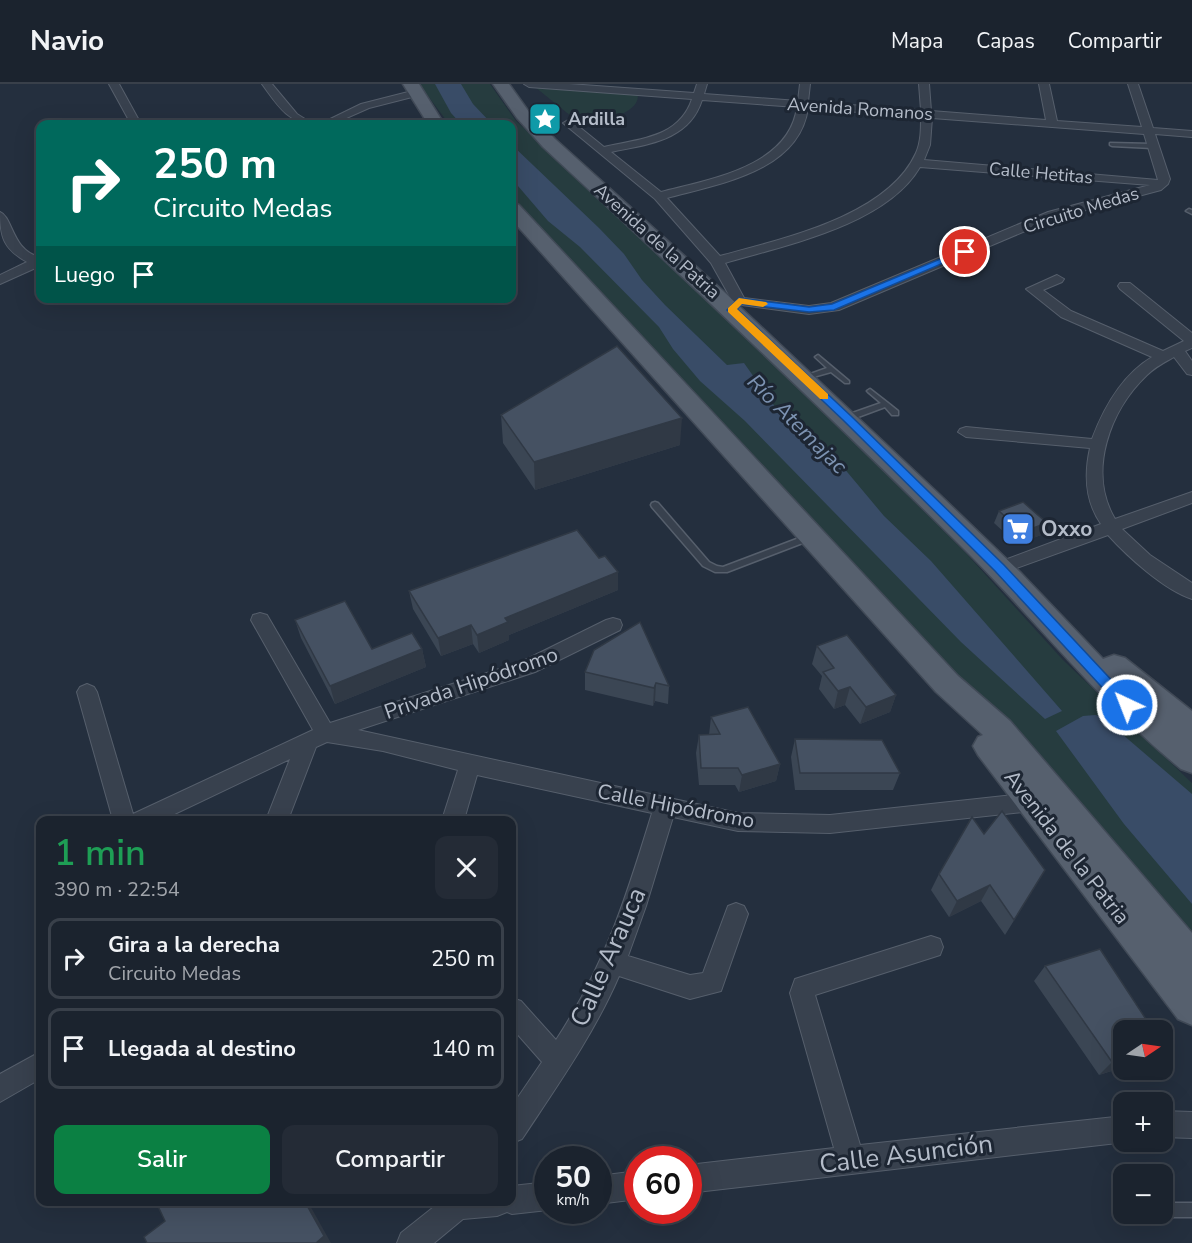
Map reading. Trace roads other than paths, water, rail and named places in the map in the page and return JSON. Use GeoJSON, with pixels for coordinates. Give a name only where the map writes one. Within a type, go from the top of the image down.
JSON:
{"type":"FeatureCollection","features":[{"type":"Feature","properties":{"kind":"main road","name":"Avenida de la Patria"},"geometry":{"type":"LineString","coordinates":[[501,84],[523,115],[549,142],[736,305],[804,378],[1000,568],[1127,705],[1192,760]]}},
{"type":"Feature","properties":{"kind":"main road"},"geometry":{"type":"LineString","coordinates":[[414,89],[433,120]]}},
{"type":"Feature","properties":{"kind":"main road","name":"Avenida de la Patria"},"geometry":{"type":"LineString","coordinates":[[516,213],[948,684],[999,730],[1192,961]]}},
{"type":"Feature","properties":{"kind":"main road","name":"Avenida de la Patria"},"geometry":{"type":"LineString","coordinates":[[1000,568],[1048,605],[1144,693],[1192,729]]}},
{"type":"Feature","properties":{"kind":"main road","name":"Avenida de la Patria"},"geometry":{"type":"LineString","coordinates":[[948,684],[981,736],[1192,1006]]}},
{"type":"Feature","properties":{"kind":"street"},"geometry":{"type":"LineString","coordinates":[[114,84],[134,120]]}},
{"type":"Feature","properties":{"kind":"street"},"geometry":{"type":"LineString","coordinates":[[267,84],[293,116],[300,120]]}},
{"type":"Feature","properties":{"kind":"street","name":"Avenida Romanos"},"geometry":{"type":"LineString","coordinates":[[529,84],[700,90]]}},
{"type":"Feature","properties":{"kind":"street","name":"Avenida Romanos"},"geometry":{"type":"LineString","coordinates":[[627,84],[803,101],[1145,127],[1192,134]]}},
{"type":"Feature","properties":{"kind":"street"},"geometry":{"type":"LineString","coordinates":[[659,196],[722,179],[770,157],[792,137],[798,126],[805,84]]}},
{"type":"Feature","properties":{"kind":"street"},"geometry":{"type":"LineString","coordinates":[[717,261],[805,236],[846,219],[888,195],[904,181],[918,163],[925,144],[924,84]]}},
{"type":"Feature","properties":{"kind":"street"},"geometry":{"type":"LineString","coordinates":[[1044,84],[1051,119]]}},
{"type":"Feature","properties":{"kind":"street","name":"Circuito Medas"},"geometry":{"type":"LineString","coordinates":[[736,305],[809,310],[834,307],[1053,215],[1157,186],[1164,182],[1133,84]]}},
{"type":"Feature","properties":{"kind":"street"},"geometry":{"type":"LineString","coordinates":[[334,120],[365,106],[414,89]]}},
{"type":"Feature","properties":{"kind":"street"},"geometry":{"type":"LineString","coordinates":[[603,150],[652,139],[677,129],[692,115],[700,90]]}},
{"type":"Feature","properties":{"kind":"street"},"geometry":{"type":"LineString","coordinates":[[568,123],[659,196],[717,261],[736,305]]}},
{"type":"Feature","properties":{"kind":"street","name":"Avenida Romanos"},"geometry":{"type":"LineString","coordinates":[[1145,127],[1192,127]]}},
{"type":"Feature","properties":{"kind":"street","name":"Calle Hetitas"},"geometry":{"type":"LineString","coordinates":[[918,163],[1164,182]]}},
{"type":"Feature","properties":{"kind":"street"},"geometry":{"type":"LineString","coordinates":[[0,216],[9,242],[20,253],[36,260]]}},
{"type":"Feature","properties":{"kind":"street"},"geometry":{"type":"LineString","coordinates":[[0,280],[36,262]]}},
{"type":"Feature","properties":{"kind":"street"},"geometry":{"type":"LineString","coordinates":[[1057,279],[1033,289],[1066,314],[1170,354],[1192,371]]}},
{"type":"Feature","properties":{"kind":"street"},"geometry":{"type":"LineString","coordinates":[[1125,286],[1192,341],[1143,370],[1129,384],[1112,409],[1098,444],[1095,465],[1097,500],[1111,527],[1167,576],[1192,591]]}},
{"type":"Feature","properties":{"kind":"street"},"geometry":{"type":"LineString","coordinates":[[966,432],[1098,444]]}},
{"type":"Feature","properties":{"kind":"street"},"geometry":{"type":"LineString","coordinates":[[1000,568],[1192,497]]}},
{"type":"Feature","properties":{"kind":"street"},"geometry":{"type":"LineString","coordinates":[[260,620],[316,737],[279,816]]}},
{"type":"Feature","properties":{"kind":"street","name":"Privada Hipódromo"},"geometry":{"type":"LineString","coordinates":[[149,816],[316,737],[528,667],[614,625]]}},
{"type":"Feature","properties":{"kind":"street"},"geometry":{"type":"LineString","coordinates":[[87,692],[123,816]]}},
{"type":"Feature","properties":{"kind":"street","name":"Calle Hipódromo"},"geometry":{"type":"LineString","coordinates":[[316,737],[383,743],[470,765],[738,822],[830,824],[1032,802]]}},
{"type":"Feature","properties":{"kind":"street"},"geometry":{"type":"LineString","coordinates":[[454,816],[470,765]]}},
{"type":"Feature","properties":{"kind":"street","name":"Calle Arauca"},"geometry":{"type":"LineString","coordinates":[[516,1123],[558,1061],[594,1001],[612,962],[644,878],[665,806]]}},
{"type":"Feature","properties":{"kind":"street"},"geometry":{"type":"LineString","coordinates":[[612,962],[690,987],[712,983],[736,914]]}},
{"type":"Feature","properties":{"kind":"street"},"geometry":{"type":"LineString","coordinates":[[851,1160],[802,993],[804,987],[931,947]]}},
{"type":"Feature","properties":{"kind":"street"},"geometry":{"type":"LineString","coordinates":[[516,1014],[558,1061]]}},
{"type":"Feature","properties":{"kind":"street"},"geometry":{"type":"LineString","coordinates":[[0,1089],[36,1067]]}},
{"type":"Feature","properties":{"kind":"street"},"geometry":{"type":"LineString","coordinates":[[1173,1124],[1192,1125]]}},
{"type":"Feature","properties":{"kind":"street","name":"Calle Asunción"},"geometry":{"type":"LineString","coordinates":[[702,1177],[1113,1130]]}},
{"type":"Feature","properties":{"kind":"street"},"geometry":{"type":"LineString","coordinates":[[516,1200],[534,1198]]}},
{"type":"Feature","properties":{"kind":"street"},"geometry":{"type":"LineString","coordinates":[[411,1243],[454,1206]]}},
{"type":"Feature","properties":{"kind":"lane"},"geometry":{"type":"LineString","coordinates":[[1112,144],[1152,146]]}},
{"type":"Feature","properties":{"kind":"lane"},"geometry":{"type":"LineString","coordinates":[[818,357],[847,382]]}},
{"type":"Feature","properties":{"kind":"lane"},"geometry":{"type":"LineString","coordinates":[[804,378],[832,369]]}},
{"type":"Feature","properties":{"kind":"lane"},"geometry":{"type":"LineString","coordinates":[[870,391],[896,412]]}},
{"type":"Feature","properties":{"kind":"lane"},"geometry":{"type":"LineString","coordinates":[[847,418],[886,404]]}},
{"type":"Feature","properties":{"kind":"lane"},"geometry":{"type":"LineString","coordinates":[[655,505],[706,564],[715,569],[724,570],[812,536]]}},
{"type":"Feature","properties":{"kind":"lane"},"geometry":{"type":"LineString","coordinates":[[1173,1210],[1192,1210]]}},
{"type":"Feature","properties":{"kind":"water"},"geometry":{"type":"Polygon","coordinates":[[[435,84],[461,84],[473,104],[488,120],[457,120],[435,84]]]}},
{"type":"Feature","properties":{"kind":"water"},"geometry":{"type":"Polygon","coordinates":[[[516,149],[599,228],[624,254],[642,280],[665,305],[727,365],[744,363],[778,411],[805,438],[843,467],[884,516],[931,561],[1062,711],[1045,719],[961,642],[745,421],[700,381],[673,349],[659,327],[580,247],[548,221],[516,184],[516,149]]]}},
{"type":"Feature","properties":{"kind":"water"},"geometry":{"type":"Polygon","coordinates":[[[1083,716],[1101,716],[1192,794],[1192,904],[1124,824],[1056,731],[1083,716]]]}},
{"type":"Feature","properties":{"kind":"place","name":"Ardilla"},"geometry":{"type":"Point","coordinates":[545,119]}},
{"type":"Feature","properties":{"kind":"place","name":"Oxxo"},"geometry":{"type":"Point","coordinates":[1018,529]}},
{"type":"Feature","properties":{"kind":"water label","name":"Río Atemajac"},"geometry":{"type":"Point","coordinates":[797,424]}}]}
